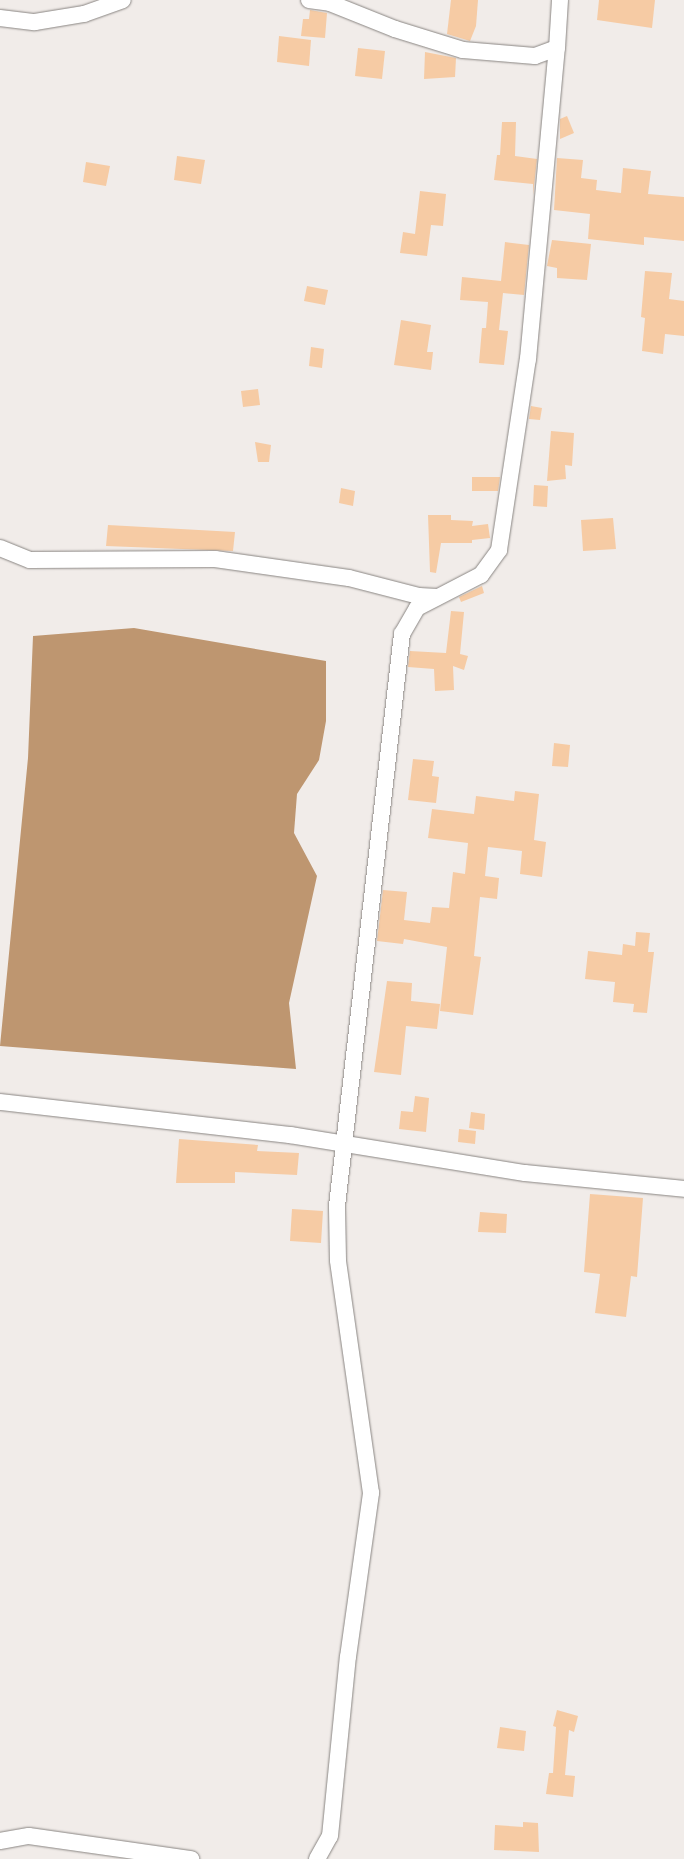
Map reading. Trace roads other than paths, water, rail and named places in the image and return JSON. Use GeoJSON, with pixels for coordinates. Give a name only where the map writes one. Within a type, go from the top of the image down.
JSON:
{"type":"FeatureCollection","features":[{"type":"Feature","properties":{"kind":"street"},"geometry":{"type":"LineString","coordinates":[[0,18],[36,22],[84,14],[123,0]]}},
{"type":"Feature","properties":{"kind":"street"},"geometry":{"type":"LineString","coordinates":[[309,0],[330,3],[395,29],[463,50],[535,56],[556,48]]}},
{"type":"Feature","properties":{"kind":"street"},"geometry":{"type":"LineString","coordinates":[[317,1859],[330,1836],[348,1657],[371,1493],[338,1260],[337,1206],[347,1144],[402,634],[417,608],[481,575],[498,550],[528,360],[560,0]]}},
{"type":"Feature","properties":{"kind":"street"},"geometry":{"type":"LineString","coordinates":[[0,548],[30,560],[215,560],[349,578],[419,596],[438,597]]}},
{"type":"Feature","properties":{"kind":"street"},"geometry":{"type":"LineString","coordinates":[[0,1102],[347,1144],[526,1173],[684,1189]]}},
{"type":"Feature","properties":{"kind":"street"},"geometry":{"type":"LineString","coordinates":[[0,1841],[29,1836],[191,1859]]}}]}
